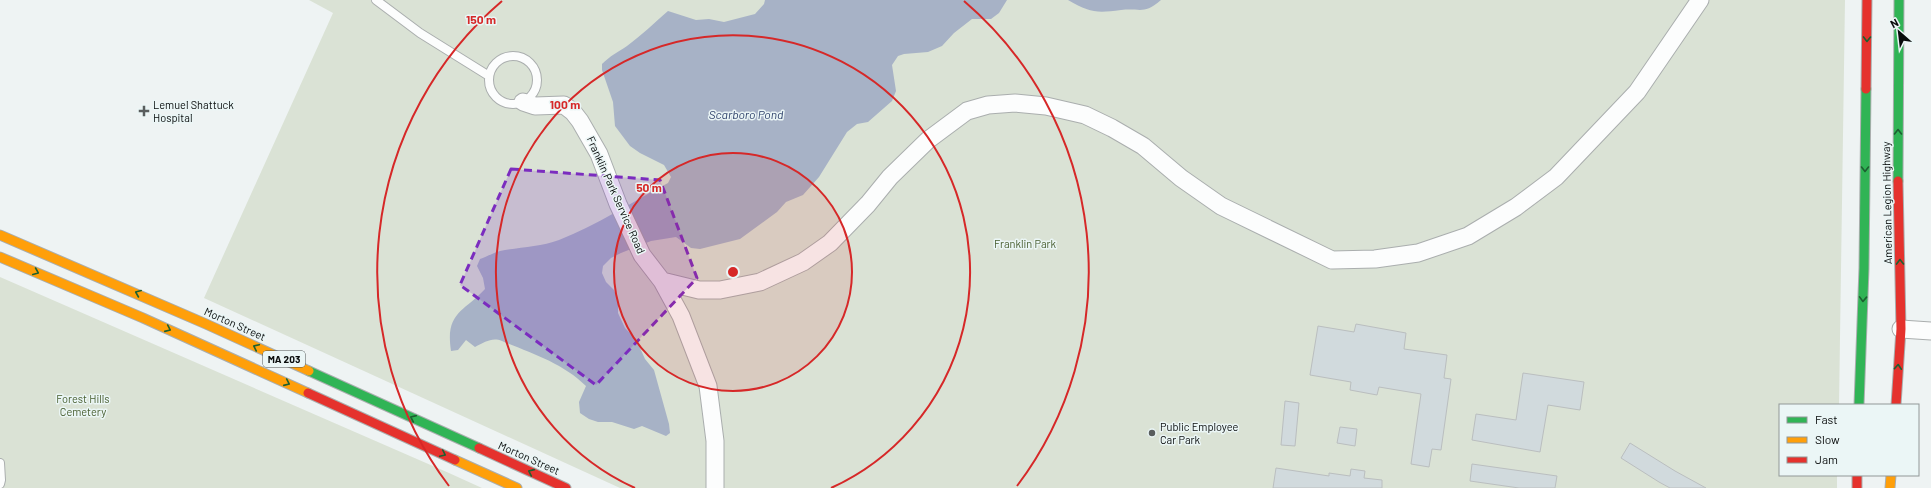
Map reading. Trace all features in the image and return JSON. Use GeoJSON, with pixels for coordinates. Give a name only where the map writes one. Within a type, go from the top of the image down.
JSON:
{"type":"FeatureCollection","features":[{"type":"Feature","properties":{"kind":"main road","name":"American Legion Highway"},"geometry":{"type":"LineString","coordinates":[[1859,404],[1864,268],[1867,0]]}},
{"type":"Feature","properties":{"kind":"main road","name":"American Legion Highway"},"geometry":{"type":"LineString","coordinates":[[1896,404],[1901,329],[1898,157],[1899,0]]}},
{"type":"Feature","properties":{"kind":"main road","name":"Morton Street"},"geometry":{"type":"LineString","coordinates":[[0,235],[199,320],[566,488]]}},
{"type":"Feature","properties":{"kind":"main road","name":"MA 203"},"geometry":{"type":"LineString","coordinates":[[0,257],[143,318],[517,488]]}},
{"type":"Feature","properties":{"kind":"main road"},"geometry":{"type":"LineString","coordinates":[[1857,476],[1857,488]]}},
{"type":"Feature","properties":{"kind":"main road"},"geometry":{"type":"LineString","coordinates":[[1890,488],[1891,476]]}},
{"type":"Feature","properties":{"kind":"street"},"geometry":{"type":"LineString","coordinates":[[662,281],[698,290],[726,289],[760,282],[803,262],[830,243],[868,204],[890,177],[928,140],[967,111],[988,105],[1015,103],[1046,106],[1085,115],[1112,128],[1143,146],[1181,178],[1221,206],[1332,260],[1375,259],[1418,252],[1468,236],[1516,207],[1556,177],[1637,92],[1700,0]]}},
{"type":"Feature","properties":{"kind":"street","name":"Franklin Park Service Road"},"geometry":{"type":"LineString","coordinates":[[523,102],[535,106],[564,105],[576,115],[584,126],[599,154],[618,204],[642,255],[662,281],[681,316],[708,386],[715,441],[715,488]]}},
{"type":"Feature","properties":{"kind":"street"},"geometry":{"type":"LineString","coordinates":[[1901,329],[1931,331]]}},
{"type":"Feature","properties":{"kind":"lane"},"geometry":{"type":"LineString","coordinates":[[376,0],[420,33],[489,76],[493,66],[506,57],[514,56],[528,62],[536,75],[536,83],[530,97],[523,102]]}},
{"type":"Feature","properties":{"kind":"lane","name":"Franklin Park Service Road"},"geometry":{"type":"LineString","coordinates":[[489,76],[489,87],[497,98],[510,104],[523,102]]}},
{"type":"Feature","properties":{"kind":"lane"},"geometry":{"type":"LineString","coordinates":[[0,463],[2,480],[0,484]]}},
{"type":"Feature","properties":{"kind":"highlighted area"},"geometry":{"type":"Polygon","coordinates":[[[511,169],[660,180],[697,278],[596,385],[460,285],[511,169]]]}},
{"type":"Feature","properties":{"kind":"green space","name":"Franklin Park"},"geometry":{"type":"Polygon","coordinates":[[[309,0],[1845,0],[1839,404],[1779,404],[1779,476],[1837,476],[1837,488],[620,488],[204,298],[333,13],[309,0]]]}},
{"type":"Feature","properties":{"kind":"green space","name":"Forest Hills Cemetery"},"geometry":{"type":"Polygon","coordinates":[[[0,277],[449,473],[482,488],[0,488],[0,277]]]}},
{"type":"Feature","properties":{"kind":"water","name":"Scarboro Pond"},"geometry":{"type":"Polygon","coordinates":[[[765,0],[1007,0],[999,13],[991,19],[972,19],[954,33],[942,46],[928,52],[898,56],[892,65],[896,91],[892,101],[868,122],[857,124],[847,132],[819,177],[803,195],[786,202],[777,212],[740,239],[700,249],[691,248],[676,237],[651,241],[611,258],[603,266],[602,273],[606,282],[614,290],[618,301],[618,313],[625,328],[636,339],[645,359],[654,370],[669,424],[670,433],[666,436],[642,426],[634,429],[612,422],[598,422],[589,419],[580,413],[579,402],[586,386],[567,371],[535,354],[498,340],[485,342],[475,347],[466,340],[458,350],[451,351],[450,338],[454,320],[463,308],[485,289],[483,278],[477,266],[480,259],[500,251],[537,246],[559,240],[601,220],[668,183],[671,177],[664,165],[640,153],[630,146],[615,126],[613,102],[602,70],[602,64],[632,42],[668,11],[696,20],[709,19],[724,22],[755,14],[764,4],[765,0]]]}},
{"type":"Feature","properties":{"kind":"water"},"geometry":{"type":"Polygon","coordinates":[[[1068,0],[1161,0],[1150,8],[1142,10],[1099,12],[1088,10],[1068,0]]]}},
{"type":"Feature","properties":{"kind":"building"},"geometry":{"type":"Polygon","coordinates":[[[1356,324],[1406,333],[1404,349],[1447,355],[1444,378],[1451,379],[1441,450],[1432,449],[1429,467],[1411,464],[1421,394],[1379,387],[1377,395],[1350,390],[1351,382],[1310,375],[1318,326],[1354,332],[1356,324]]]}},
{"type":"Feature","properties":{"kind":"building"},"geometry":{"type":"Polygon","coordinates":[[[1523,373],[1584,382],[1580,410],[1548,405],[1540,452],[1472,440],[1476,414],[1516,420],[1523,373]]]}},
{"type":"Feature","properties":{"kind":"building"},"geometry":{"type":"Polygon","coordinates":[[[1285,401],[1299,403],[1295,446],[1281,445],[1285,401]]]}},
{"type":"Feature","properties":{"kind":"building"},"geometry":{"type":"Polygon","coordinates":[[[1340,427],[1357,429],[1355,446],[1337,443],[1340,427]]]}},
{"type":"Feature","properties":{"kind":"building"},"geometry":{"type":"Polygon","coordinates":[[[1630,443],[1706,488],[1670,488],[1659,482],[1621,458],[1630,443]]]}},
{"type":"Feature","properties":{"kind":"building"},"geometry":{"type":"Polygon","coordinates":[[[1472,464],[1557,476],[1555,488],[1519,488],[1470,481],[1472,464]]]}},
{"type":"Feature","properties":{"kind":"building"},"geometry":{"type":"Polygon","coordinates":[[[1276,468],[1329,476],[1329,473],[1350,476],[1351,469],[1365,471],[1364,478],[1382,480],[1382,488],[1273,488],[1276,468]]]}},
{"type":"Feature","properties":{"kind":"traffic: fast"},"geometry":{"type":"LineString","coordinates":[[1898,181],[1899,0]]}},
{"type":"Feature","properties":{"kind":"traffic: fast"},"geometry":{"type":"LineString","coordinates":[[1859,404],[1864,268],[1866,89]]}},
{"type":"Feature","properties":{"kind":"traffic: fast"},"geometry":{"type":"LineString","coordinates":[[309,371],[479,448]]}},
{"type":"Feature","properties":{"kind":"traffic: slow"},"geometry":{"type":"LineString","coordinates":[[0,235],[206,324],[309,371]]}},
{"type":"Feature","properties":{"kind":"traffic: slow"},"geometry":{"type":"LineString","coordinates":[[0,257],[143,318],[308,393]]}},
{"type":"Feature","properties":{"kind":"traffic: slow"},"geometry":{"type":"LineString","coordinates":[[455,460],[517,488]]}},
{"type":"Feature","properties":{"kind":"traffic: slow"},"geometry":{"type":"LineString","coordinates":[[1890,488],[1891,476]]}},
{"type":"Feature","properties":{"kind":"traffic: jam"},"geometry":{"type":"LineString","coordinates":[[1866,89],[1867,0]]}},
{"type":"Feature","properties":{"kind":"traffic: jam"},"geometry":{"type":"LineString","coordinates":[[1896,404],[1901,329],[1898,181]]}},
{"type":"Feature","properties":{"kind":"traffic: jam"},"geometry":{"type":"LineString","coordinates":[[308,393],[455,460]]}},
{"type":"Feature","properties":{"kind":"traffic: jam"},"geometry":{"type":"LineString","coordinates":[[479,448],[566,488]]}},
{"type":"Feature","properties":{"kind":"traffic: jam"},"geometry":{"type":"LineString","coordinates":[[1857,476],[1857,488]]}},
{"type":"Feature","properties":{"kind":"place","name":"Lemuel Shattuck Hospital"},"geometry":{"type":"Point","coordinates":[144,111]}},
{"type":"Feature","properties":{"kind":"place","name":"Public Employee Car Park"},"geometry":{"type":"Point","coordinates":[1152,433]}}]}
